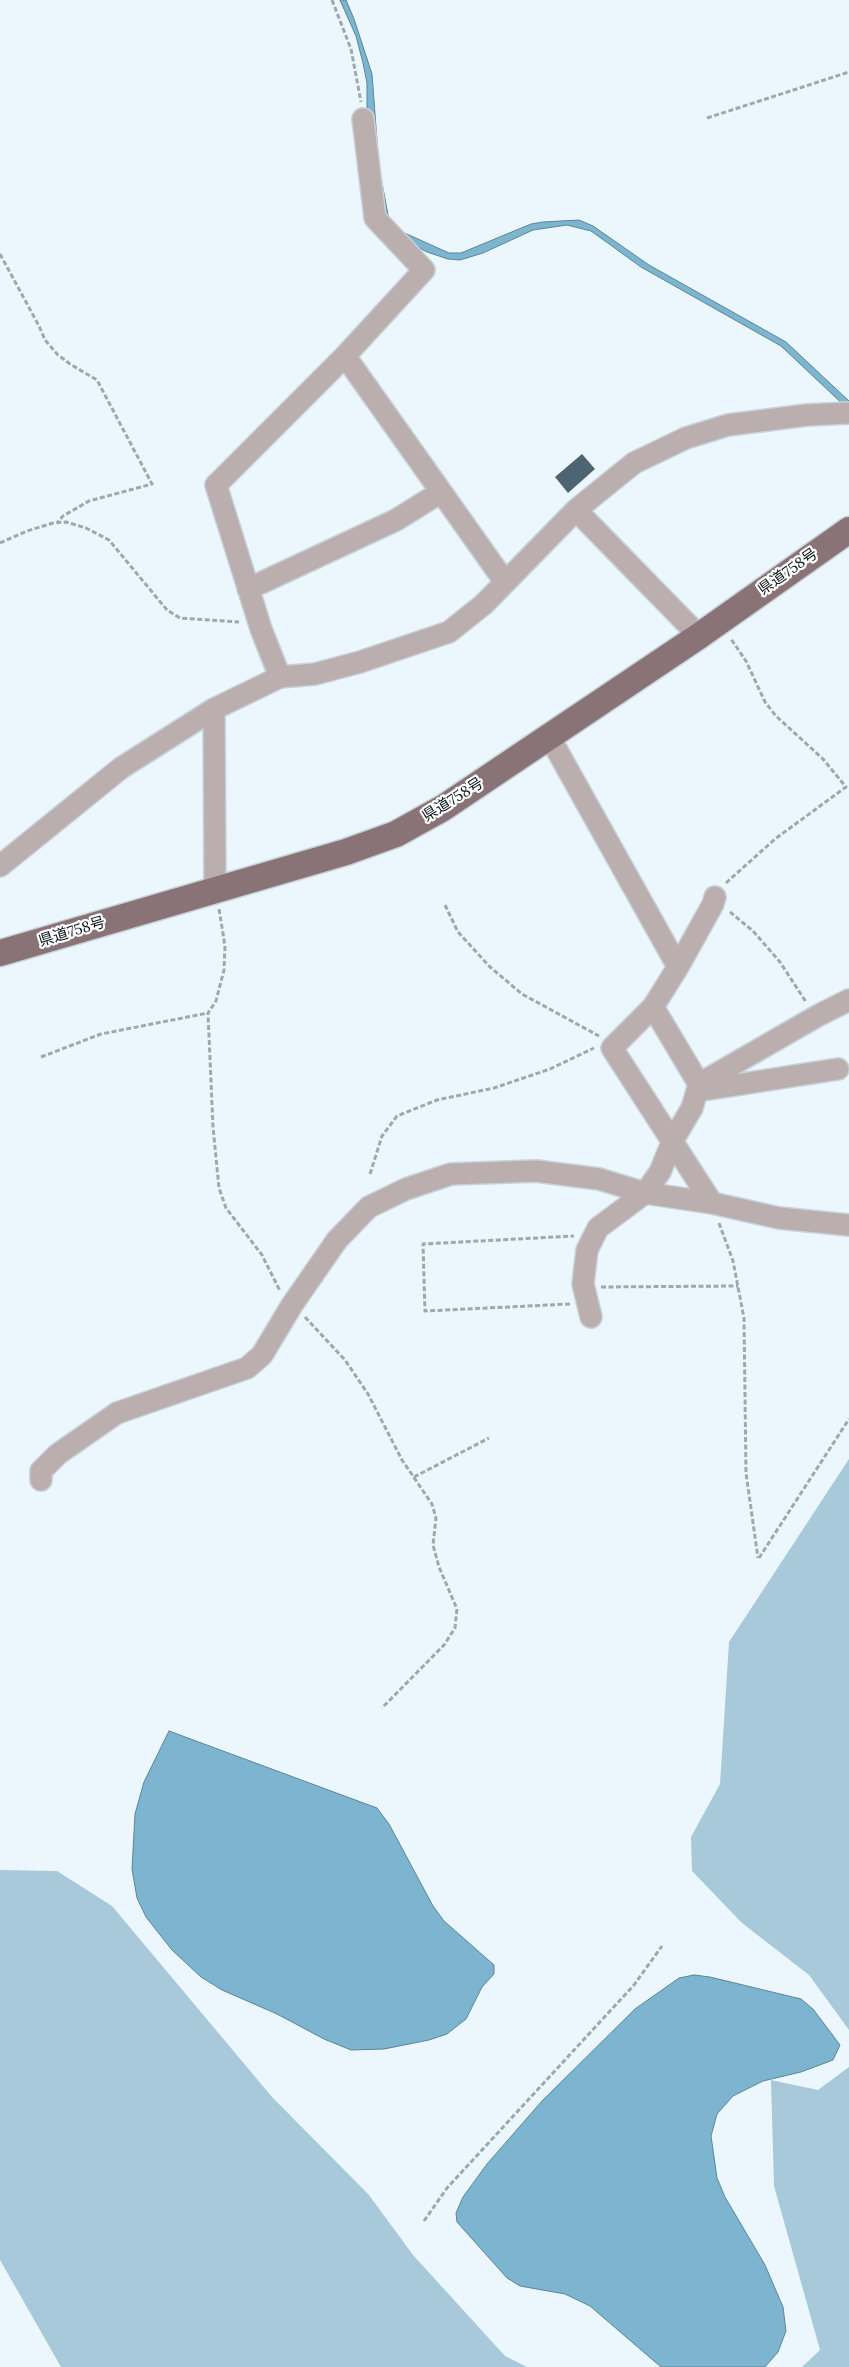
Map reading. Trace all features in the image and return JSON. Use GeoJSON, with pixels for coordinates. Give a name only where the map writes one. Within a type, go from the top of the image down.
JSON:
{"type":"FeatureCollection","features":[{"type":"Feature","properties":{"kind":"main road","name":"県道758号"},"geometry":{"type":"LineString","coordinates":[[0,953],[346,852],[396,834],[443,808],[699,636],[849,530]]}},
{"type":"Feature","properties":{"kind":"street"},"geometry":{"type":"LineString","coordinates":[[280,677],[261,629],[216,485],[345,356],[424,270],[375,218],[364,119]]}},
{"type":"Feature","properties":{"kind":"street"},"geometry":{"type":"LineString","coordinates":[[345,356],[504,582]]}},
{"type":"Feature","properties":{"kind":"street"},"geometry":{"type":"LineString","coordinates":[[0,866],[122,768],[214,709],[280,677],[315,674],[360,662],[449,632],[484,604],[576,510],[634,463],[686,438],[728,425],[807,414],[849,413]]}},
{"type":"Feature","properties":{"kind":"street"},"geometry":{"type":"LineString","coordinates":[[248,589],[396,520],[441,492]]}},
{"type":"Feature","properties":{"kind":"street"},"geometry":{"type":"LineString","coordinates":[[576,510],[699,636]]}},
{"type":"Feature","properties":{"kind":"street"},"geometry":{"type":"LineString","coordinates":[[214,709],[215,889]]}},
{"type":"Feature","properties":{"kind":"street"},"geometry":{"type":"LineString","coordinates":[[549,736],[678,967]]}},
{"type":"Feature","properties":{"kind":"street"},"geometry":{"type":"LineString","coordinates":[[712,1203],[612,1048],[611,1043],[653,1007],[678,967],[714,901]]}},
{"type":"Feature","properties":{"kind":"street"},"geometry":{"type":"LineString","coordinates":[[588,1302],[587,1250],[594,1235],[598,1228],[645,1193],[660,1172],[673,1140],[692,1108],[698,1088],[814,1017],[849,1000]]}},
{"type":"Feature","properties":{"kind":"street"},"geometry":{"type":"LineString","coordinates":[[653,1007],[698,1088]]}},
{"type":"Feature","properties":{"kind":"street"},"geometry":{"type":"LineString","coordinates":[[698,1088],[838,1069]]}},
{"type":"Feature","properties":{"kind":"street"},"geometry":{"type":"LineString","coordinates":[[41,1480],[41,1471],[58,1454],[117,1413],[247,1368],[262,1356],[292,1305],[337,1240],[369,1207],[406,1189],[451,1174],[536,1170],[598,1179],[645,1193],[712,1203],[779,1218],[849,1225]]}},
{"type":"Feature","properties":{"kind":"path"},"geometry":{"type":"LineString","coordinates":[[332,0],[351,49],[364,119]]}},
{"type":"Feature","properties":{"kind":"path"},"geometry":{"type":"LineString","coordinates":[[707,118],[849,72]]}},
{"type":"Feature","properties":{"kind":"path"},"geometry":{"type":"LineString","coordinates":[[0,254],[40,326],[45,340],[58,355],[97,380],[152,484],[90,502],[63,516],[57,522]]}},
{"type":"Feature","properties":{"kind":"path"},"geometry":{"type":"LineString","coordinates":[[0,543],[27,531],[57,522],[66,522],[86,528],[109,540],[166,610],[180,618],[240,622],[261,629]]}},
{"type":"Feature","properties":{"kind":"path"},"geometry":{"type":"LineString","coordinates":[[730,636],[746,661],[765,702],[776,716],[823,759],[846,787],[775,839],[719,889],[714,901],[753,931],[800,990],[814,1017]]}},
{"type":"Feature","properties":{"kind":"path"},"geometry":{"type":"LineString","coordinates":[[215,889],[225,946],[224,970],[216,1001],[208,1013],[213,1127],[218,1188],[226,1208],[262,1255],[278,1288],[345,1360],[368,1394],[387,1433],[432,1504],[436,1518],[433,1545],[439,1567],[457,1609],[455,1628],[444,1645],[382,1708]]}},
{"type":"Feature","properties":{"kind":"path"},"geometry":{"type":"LineString","coordinates":[[445,905],[458,932],[490,967],[522,994],[611,1043]]}},
{"type":"Feature","properties":{"kind":"path"},"geometry":{"type":"LineString","coordinates":[[41,1057],[101,1034],[208,1013]]}},
{"type":"Feature","properties":{"kind":"path"},"geometry":{"type":"LineString","coordinates":[[370,1174],[382,1136],[397,1116],[438,1100],[494,1088],[550,1069],[611,1043]]}},
{"type":"Feature","properties":{"kind":"path"},"geometry":{"type":"LineString","coordinates":[[712,1203],[733,1261],[744,1318],[746,1473],[758,1558],[849,1419]]}},
{"type":"Feature","properties":{"kind":"path"},"geometry":{"type":"LineString","coordinates":[[594,1235],[423,1244],[425,1311],[588,1302],[738,1286]]}},
{"type":"Feature","properties":{"kind":"path"},"geometry":{"type":"LineString","coordinates":[[414,1477],[489,1438]]}},
{"type":"Feature","properties":{"kind":"path"},"geometry":{"type":"LineString","coordinates":[[424,2221],[447,2188],[634,1985],[662,1946]]}},
{"type":"Feature","properties":{"kind":"shaded area"},"geometry":{"type":"Polygon","coordinates":[[[340,0],[346,0],[372,74],[379,167],[389,220],[398,230],[449,253],[461,253],[531,224],[579,220],[593,226],[649,265],[786,342],[849,401],[849,410],[781,346],[641,267],[591,231],[567,225],[533,230],[483,253],[460,260],[448,259],[427,252],[398,237],[387,227],[367,110],[367,83],[363,63],[356,36],[340,0]]]}},
{"type":"Feature","properties":{"kind":"shaded area"},"geometry":{"type":"Polygon","coordinates":[[[849,1459],[849,2030],[809,1975],[742,1923],[692,1871],[691,1837],[720,1784],[729,1642],[849,1459]]]}},
{"type":"Feature","properties":{"kind":"shaded area"},"geometry":{"type":"Polygon","coordinates":[[[169,1731],[377,1808],[389,1824],[433,1906],[444,1921],[494,1965],[494,1974],[482,1987],[466,2019],[447,2034],[429,2040],[384,2049],[351,2050],[222,1990],[201,1977],[172,1950],[146,1917],[137,1898],[132,1869],[135,1814],[144,1782],[169,1731]]]}},
{"type":"Feature","properties":{"kind":"shaded area"},"geometry":{"type":"Polygon","coordinates":[[[0,1870],[57,1871],[112,1906],[272,2097],[369,2195],[413,2255],[505,2356],[527,2367],[61,2367],[0,2260],[0,1870]]]}},
{"type":"Feature","properties":{"kind":"shaded area"},"geometry":{"type":"Polygon","coordinates":[[[694,1975],[710,1977],[801,1999],[813,2009],[840,2045],[833,2060],[801,2072],[763,2081],[733,2096],[717,2114],[711,2136],[717,2178],[725,2197],[765,2265],[783,2307],[786,2331],[778,2352],[765,2367],[661,2367],[590,2306],[565,2294],[520,2286],[507,2278],[457,2222],[456,2213],[463,2197],[487,2164],[542,2101],[635,2009],[679,1978],[694,1975]]]}},
{"type":"Feature","properties":{"kind":"shaded area"},"geometry":{"type":"Polygon","coordinates":[[[849,2067],[849,2367],[802,2367],[820,2350],[774,2186],[771,2080],[818,2090],[849,2067]]]}},
{"type":"Feature","properties":{"kind":"building"},"geometry":{"type":"Polygon","coordinates":[[[582,454],[595,469],[568,493],[555,477],[582,454]]]}}]}
